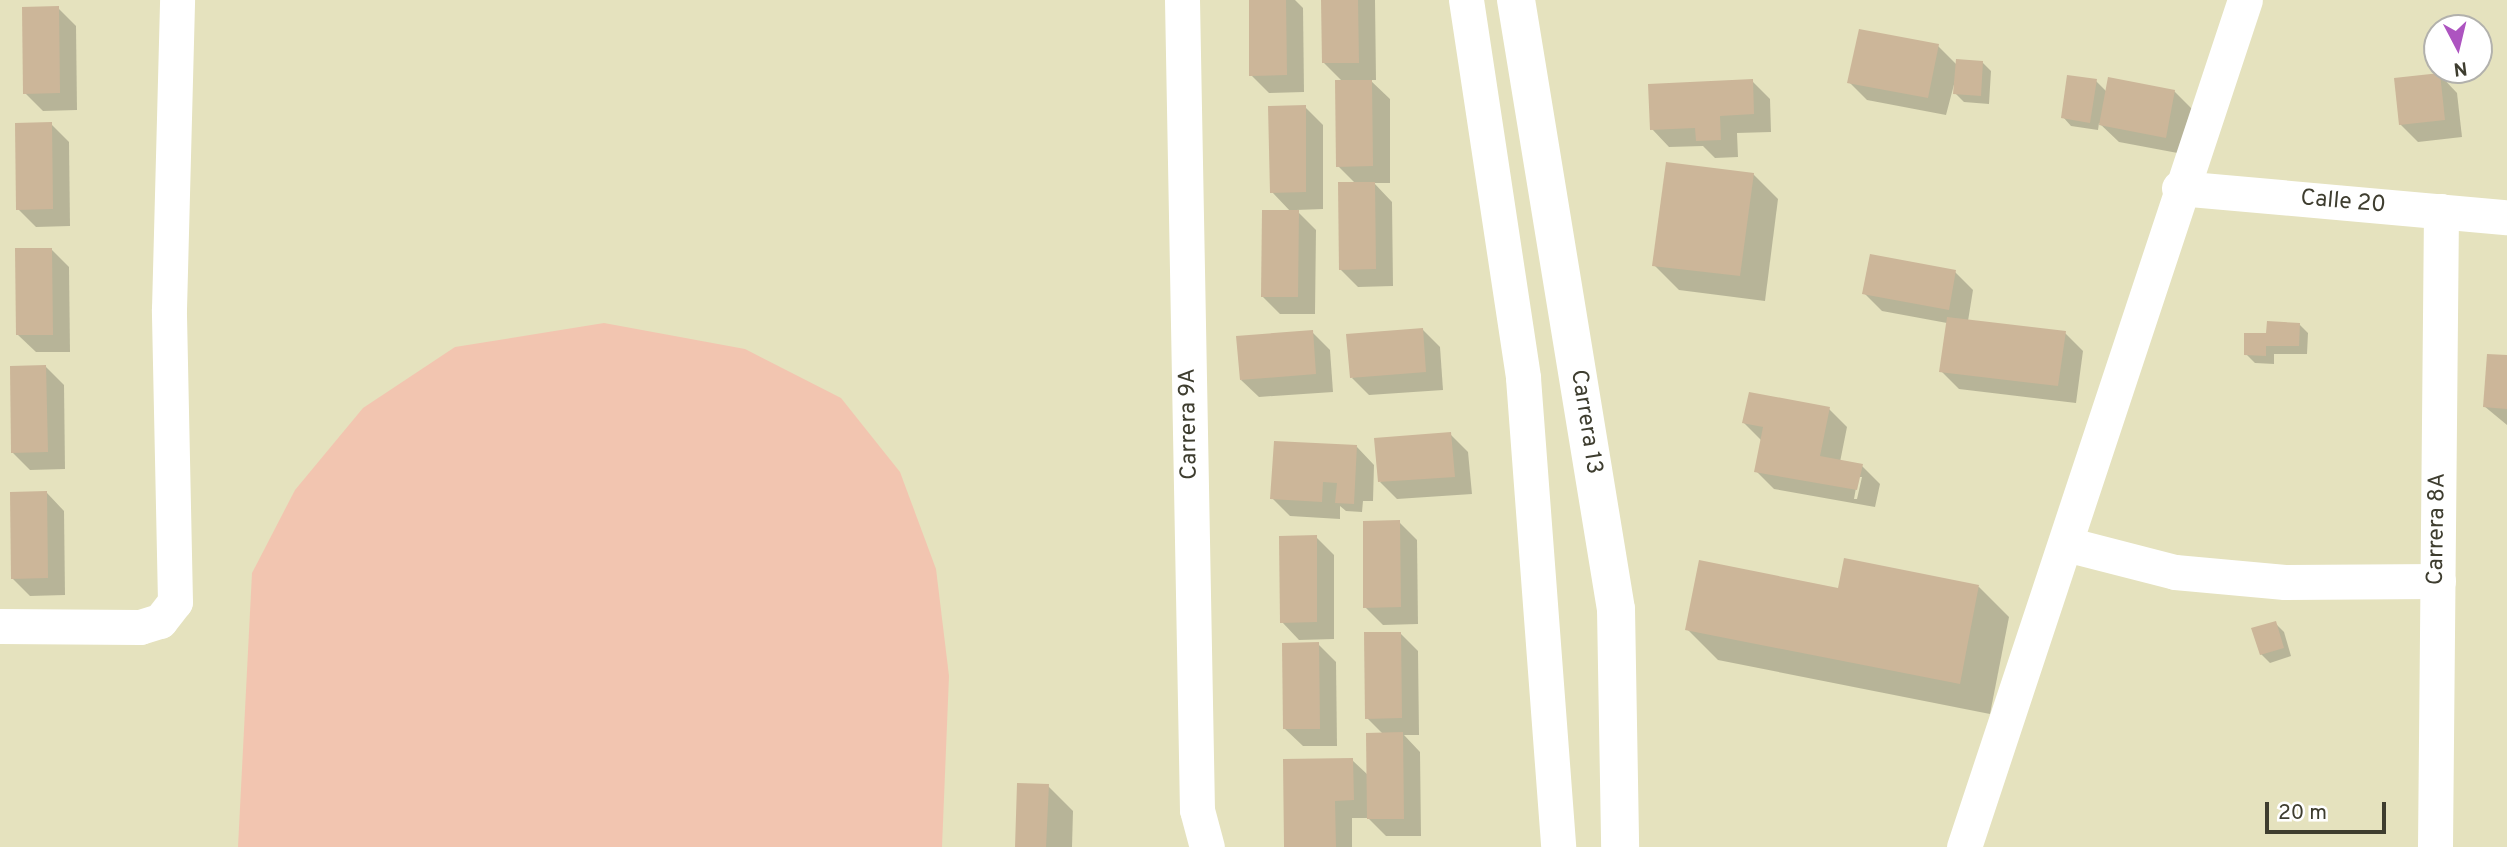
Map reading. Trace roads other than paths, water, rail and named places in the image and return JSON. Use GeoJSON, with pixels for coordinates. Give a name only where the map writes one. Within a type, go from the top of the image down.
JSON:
{"type":"FeatureCollection","features":[{"type":"Feature","properties":{"kind":"street"},"geometry":{"type":"LineString","coordinates":[[0,626],[140,627],[160,621],[175,602],[169,309],[177,0]]}},
{"type":"Feature","properties":{"kind":"street","name":"Carrera 9A"},"geometry":{"type":"LineString","coordinates":[[1182,0],[1197,810],[1207,847]]}},
{"type":"Feature","properties":{"kind":"street"},"geometry":{"type":"LineString","coordinates":[[1466,0],[1523,378],[1558,847]]}},
{"type":"Feature","properties":{"kind":"street","name":"Carrera 13"},"geometry":{"type":"LineString","coordinates":[[1516,0],[1616,609],[1620,847]]}},
{"type":"Feature","properties":{"kind":"street"},"geometry":{"type":"LineString","coordinates":[[1964,847],[2158,270],[2179,188],[2245,0]]}},
{"type":"Feature","properties":{"kind":"street","name":"Calle 20"},"geometry":{"type":"LineString","coordinates":[[2179,188],[2507,216]]}},
{"type":"Feature","properties":{"kind":"street","name":"Carrera 8A"},"geometry":{"type":"LineString","coordinates":[[2435,847],[2441,211]]}},
{"type":"Feature","properties":{"kind":"street"},"geometry":{"type":"LineString","coordinates":[[2066,544],[2175,572],[2285,582],[2438,581]]}}]}
